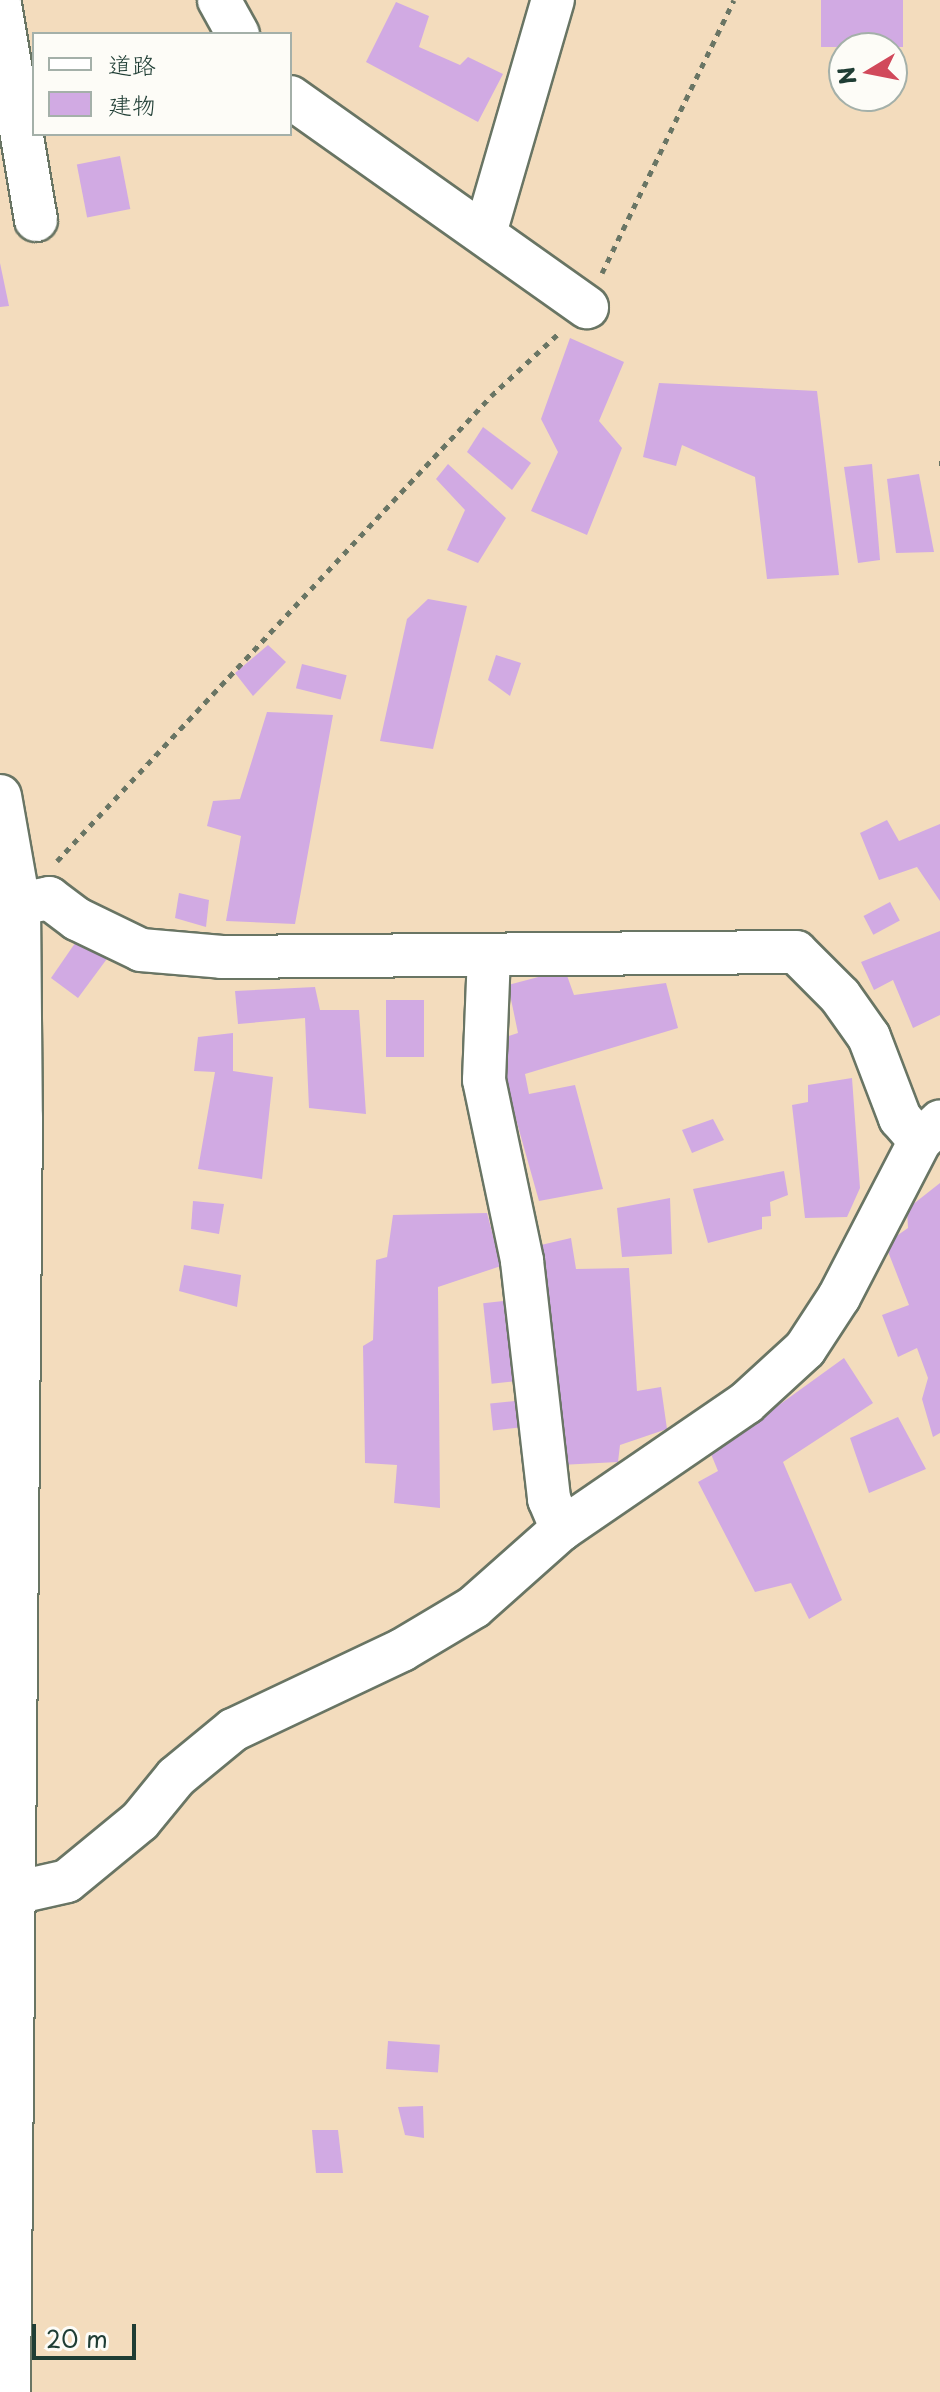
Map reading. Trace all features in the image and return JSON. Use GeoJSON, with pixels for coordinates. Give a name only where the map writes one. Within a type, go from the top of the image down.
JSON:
{"type":"FeatureCollection","features":[{"type":"Feature","properties":{"kind":"street"},"geometry":{"type":"LineString","coordinates":[[219,0],[237,32]]}},
{"type":"Feature","properties":{"kind":"street"},"geometry":{"type":"LineString","coordinates":[[486,230],[553,0]]}},
{"type":"Feature","properties":{"kind":"street"},"geometry":{"type":"LineString","coordinates":[[0,5],[12,146],[36,220]]}},
{"type":"Feature","properties":{"kind":"street"},"geometry":{"type":"LineString","coordinates":[[292,98],[486,230],[587,307]]}},
{"type":"Feature","properties":{"kind":"street"},"geometry":{"type":"LineString","coordinates":[[0,796],[19,904],[19,1438],[8,2077],[9,2392]]}},
{"type":"Feature","properties":{"kind":"street"},"geometry":{"type":"LineString","coordinates":[[10,1894],[67,1881],[140,1821],[176,1777],[233,1730],[402,1650],[474,1607],[562,1529],[746,1403],[805,1349],[839,1297],[930,1132],[900,1118],[869,1037],[840,996],[796,952],[222,957],[141,950],[77,919],[49,898],[19,904]]}},
{"type":"Feature","properties":{"kind":"street"},"geometry":{"type":"LineString","coordinates":[[489,955],[484,1080],[522,1261],[549,1499],[562,1529]]}},
{"type":"Feature","properties":{"kind":"path"},"geometry":{"type":"LineString","coordinates":[[19,904],[491,396],[587,307],[734,0]]}},
{"type":"Feature","properties":{"kind":"building"},"geometry":{"type":"Polygon","coordinates":[[[821,0],[903,0],[903,32],[828,32],[828,47],[821,47],[821,0]]]}},
{"type":"Feature","properties":{"kind":"building"},"geometry":{"type":"Polygon","coordinates":[[[396,2],[429,16],[419,47],[460,65],[468,57],[503,74],[478,122],[366,62],[396,2]]]}},
{"type":"Feature","properties":{"kind":"building"},"geometry":{"type":"Polygon","coordinates":[[[120,156],[130,209],[87,217],[77,164],[120,156]]]}},
{"type":"Feature","properties":{"kind":"building"},"geometry":{"type":"Polygon","coordinates":[[[0,263],[9,306],[0,307],[0,263]]]}},
{"type":"Feature","properties":{"kind":"building"},"geometry":{"type":"Polygon","coordinates":[[[570,338],[624,362],[599,421],[622,448],[587,535],[531,511],[558,452],[541,419],[570,338]]]}},
{"type":"Feature","properties":{"kind":"building"},"geometry":{"type":"Polygon","coordinates":[[[659,383],[817,391],[839,575],[767,579],[755,477],[682,445],[676,466],[643,457],[659,383]]]}},
{"type":"Feature","properties":{"kind":"building"},"geometry":{"type":"Polygon","coordinates":[[[483,427],[531,463],[512,490],[467,452],[483,427]]]}},
{"type":"Feature","properties":{"kind":"building"},"geometry":{"type":"Polygon","coordinates":[[[448,464],[506,518],[478,563],[447,550],[465,510],[436,479],[448,464]]]}},
{"type":"Feature","properties":{"kind":"building"},"geometry":{"type":"Polygon","coordinates":[[[872,464],[880,560],[858,563],[844,467],[872,464]]]}},
{"type":"Feature","properties":{"kind":"building"},"geometry":{"type":"Polygon","coordinates":[[[919,474],[934,552],[896,553],[887,479],[919,474]]]}},
{"type":"Feature","properties":{"kind":"building"},"geometry":{"type":"Polygon","coordinates":[[[428,599],[467,606],[433,749],[380,741],[407,619],[428,599]]]}},
{"type":"Feature","properties":{"kind":"building"},"geometry":{"type":"Polygon","coordinates":[[[268,645],[286,662],[253,696],[235,673],[268,645]]]}},
{"type":"Feature","properties":{"kind":"building"},"geometry":{"type":"Polygon","coordinates":[[[496,655],[521,663],[510,696],[488,680],[496,655]]]}},
{"type":"Feature","properties":{"kind":"building"},"geometry":{"type":"Polygon","coordinates":[[[302,664],[347,675],[341,699],[296,688],[302,664]]]}},
{"type":"Feature","properties":{"kind":"building"},"geometry":{"type":"Polygon","coordinates":[[[267,712],[333,715],[295,924],[226,921],[241,836],[207,826],[213,801],[240,799],[267,712]]]}},
{"type":"Feature","properties":{"kind":"building"},"geometry":{"type":"Polygon","coordinates":[[[887,820],[899,841],[940,824],[940,901],[917,867],[879,880],[860,833],[887,820]]]}},
{"type":"Feature","properties":{"kind":"building"},"geometry":{"type":"Polygon","coordinates":[[[179,893],[209,900],[206,927],[175,918],[179,893]]]}},
{"type":"Feature","properties":{"kind":"building"},"geometry":{"type":"Polygon","coordinates":[[[890,902],[900,921],[873,935],[864,916],[890,902]]]}},
{"type":"Feature","properties":{"kind":"building"},"geometry":{"type":"Polygon","coordinates":[[[940,931],[940,1015],[913,1028],[893,980],[874,990],[861,962],[940,931]]]}},
{"type":"Feature","properties":{"kind":"building"},"geometry":{"type":"Polygon","coordinates":[[[80,936],[112,952],[78,998],[51,978],[80,936]]]}},
{"type":"Feature","properties":{"kind":"building"},"geometry":{"type":"Polygon","coordinates":[[[565,970],[574,995],[666,983],[678,1028],[525,1074],[529,1094],[575,1085],[603,1189],[539,1201],[494,1041],[518,1033],[508,985],[565,970]]]}},
{"type":"Feature","properties":{"kind":"building"},"geometry":{"type":"Polygon","coordinates":[[[315,987],[320,1010],[359,1010],[366,1114],[309,1108],[305,1018],[238,1024],[235,991],[315,987]]]}},
{"type":"Feature","properties":{"kind":"building"},"geometry":{"type":"Polygon","coordinates":[[[386,1000],[424,1000],[424,1057],[386,1057],[386,1000]]]}},
{"type":"Feature","properties":{"kind":"building"},"geometry":{"type":"Polygon","coordinates":[[[233,1033],[233,1071],[273,1077],[262,1179],[198,1169],[215,1072],[194,1071],[198,1037],[233,1033]]]}},
{"type":"Feature","properties":{"kind":"building"},"geometry":{"type":"Polygon","coordinates":[[[852,1078],[860,1188],[847,1217],[805,1218],[792,1105],[808,1102],[808,1085],[852,1078]]]}},
{"type":"Feature","properties":{"kind":"building"},"geometry":{"type":"Polygon","coordinates":[[[713,1119],[724,1140],[692,1153],[682,1130],[713,1119]]]}},
{"type":"Feature","properties":{"kind":"building"},"geometry":{"type":"Polygon","coordinates":[[[784,1171],[788,1195],[770,1202],[771,1216],[762,1217],[762,1229],[708,1243],[693,1189],[784,1171]]]}},
{"type":"Feature","properties":{"kind":"building"},"geometry":{"type":"Polygon","coordinates":[[[940,1183],[940,1433],[933,1437],[922,1399],[928,1378],[917,1348],[898,1357],[882,1315],[909,1305],[885,1244],[908,1228],[907,1209],[940,1183]]]}},
{"type":"Feature","properties":{"kind":"building"},"geometry":{"type":"Polygon","coordinates":[[[670,1198],[672,1254],[622,1257],[617,1208],[670,1198]]]}},
{"type":"Feature","properties":{"kind":"building"},"geometry":{"type":"Polygon","coordinates":[[[193,1201],[224,1204],[219,1234],[191,1229],[193,1201]]]}},
{"type":"Feature","properties":{"kind":"building"},"geometry":{"type":"Polygon","coordinates":[[[487,1213],[501,1266],[438,1287],[440,1508],[394,1503],[397,1465],[365,1463],[363,1346],[373,1340],[376,1260],[387,1257],[393,1215],[487,1213]]]}},
{"type":"Feature","properties":{"kind":"building"},"geometry":{"type":"Polygon","coordinates":[[[571,1238],[576,1269],[629,1268],[637,1391],[661,1387],[667,1429],[620,1445],[618,1462],[560,1465],[541,1245],[571,1238]]]}},
{"type":"Feature","properties":{"kind":"building"},"geometry":{"type":"Polygon","coordinates":[[[184,1265],[241,1275],[237,1307],[179,1291],[184,1265]]]}},
{"type":"Feature","properties":{"kind":"building"},"geometry":{"type":"Polygon","coordinates":[[[513,1300],[521,1381],[492,1384],[483,1303],[513,1300]]]}},
{"type":"Feature","properties":{"kind":"building"},"geometry":{"type":"Polygon","coordinates":[[[844,1358],[873,1403],[783,1462],[842,1600],[809,1619],[791,1583],[755,1592],[698,1482],[718,1471],[711,1454],[844,1358]]]}},
{"type":"Feature","properties":{"kind":"building"},"geometry":{"type":"Polygon","coordinates":[[[524,1400],[527,1427],[493,1430],[490,1404],[524,1400]]]}},
{"type":"Feature","properties":{"kind":"building"},"geometry":{"type":"Polygon","coordinates":[[[898,1417],[926,1469],[869,1493],[850,1438],[898,1417]]]}},
{"type":"Feature","properties":{"kind":"building"},"geometry":{"type":"Polygon","coordinates":[[[388,2041],[440,2045],[438,2073],[386,2069],[388,2041]]]}},
{"type":"Feature","properties":{"kind":"building"},"geometry":{"type":"Polygon","coordinates":[[[423,2106],[424,2138],[405,2135],[398,2107],[423,2106]]]}},
{"type":"Feature","properties":{"kind":"building"},"geometry":{"type":"Polygon","coordinates":[[[312,2130],[338,2130],[343,2173],[316,2173],[312,2130]]]}}]}
